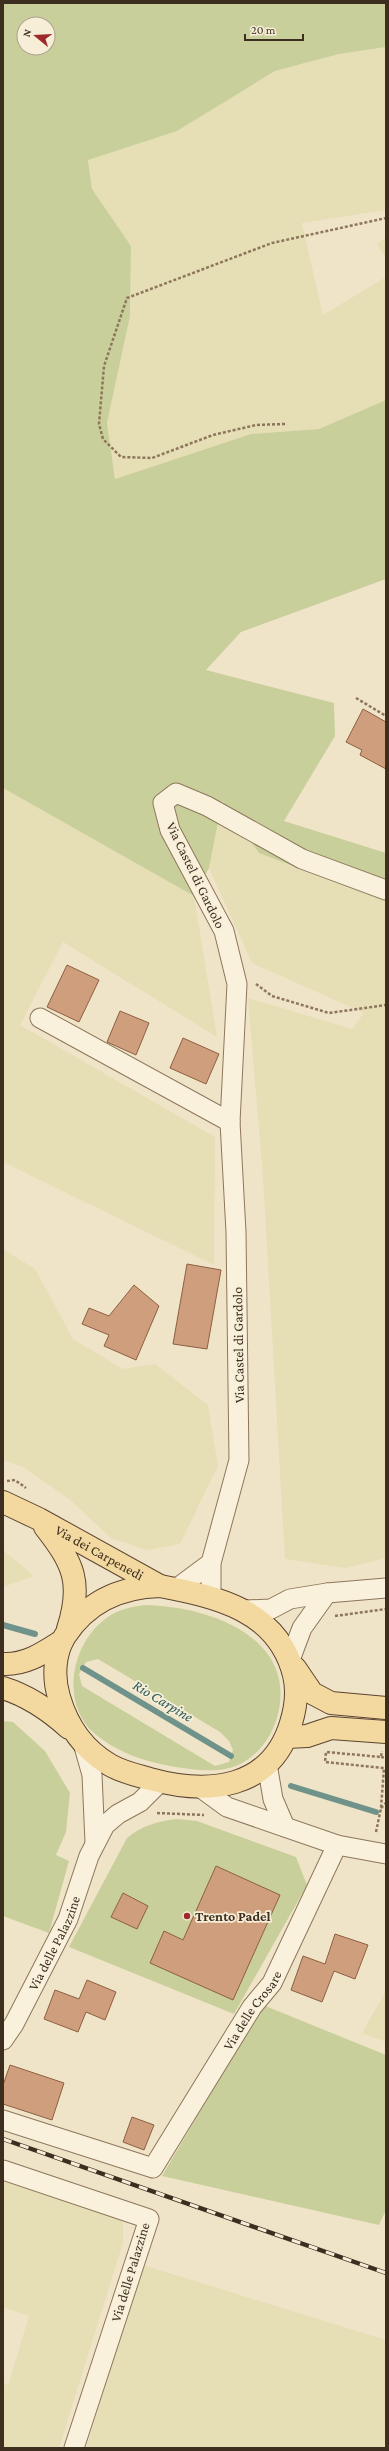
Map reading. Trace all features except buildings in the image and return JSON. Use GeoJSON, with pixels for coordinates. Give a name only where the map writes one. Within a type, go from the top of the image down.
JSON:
{"type":"FeatureCollection","features":[{"type":"Feature","properties":{"kind":"main road","name":"Via dei Carpenedi"},"geometry":{"type":"LineString","coordinates":[[3,1502],[39,1519],[168,1588]]}},
{"type":"Feature","properties":{"kind":"main road","name":"Via dei Carpenedi"},"geometry":{"type":"LineString","coordinates":[[39,1519],[65,1553],[73,1574],[74,1611],[56,1664],[56,1686],[63,1712],[78,1738]]}},
{"type":"Feature","properties":{"kind":"main road"},"geometry":{"type":"LineString","coordinates":[[3,1664],[16,1665],[33,1660],[64,1637],[81,1615],[100,1600],[122,1591],[141,1587],[168,1588],[211,1597],[245,1610],[259,1620],[290,1660],[312,1693],[331,1703],[386,1708]]}},
{"type":"Feature","properties":{"kind":"main road"},"geometry":{"type":"LineString","coordinates":[[3,1688],[17,1692],[51,1712],[109,1765],[160,1782],[202,1788],[224,1786],[245,1778],[267,1764],[279,1752],[287,1737],[296,1707],[296,1684],[290,1660]]}},
{"type":"Feature","properties":{"kind":"main road"},"geometry":{"type":"LineString","coordinates":[[287,1737],[307,1736],[331,1728],[384,1741]]}},
{"type":"Feature","properties":{"kind":"street","name":"Via Castel di Gardolo"},"geometry":{"type":"LineString","coordinates":[[211,1597],[211,1564],[239,1460],[236,1232],[230,1122],[237,984],[224,931],[170,830],[163,803],[176,794],[207,806],[302,859],[386,890]]}},
{"type":"Feature","properties":{"kind":"street"},"geometry":{"type":"LineString","coordinates":[[40,1018],[230,1122]]}},
{"type":"Feature","properties":{"kind":"street"},"geometry":{"type":"LineString","coordinates":[[168,1588],[211,1564]]}},
{"type":"Feature","properties":{"kind":"street"},"geometry":{"type":"LineString","coordinates":[[245,1610],[271,1609],[290,1599],[327,1593],[386,1588]]}},
{"type":"Feature","properties":{"kind":"street"},"geometry":{"type":"LineString","coordinates":[[290,1660],[302,1628],[327,1593]]}},
{"type":"Feature","properties":{"kind":"street","name":"Via delle Palazzine"},"geometry":{"type":"LineString","coordinates":[[78,1738],[92,1775],[95,1842]]}},
{"type":"Feature","properties":{"kind":"street"},"geometry":{"type":"LineString","coordinates":[[267,1764],[273,1799],[285,1827]]}},
{"type":"Feature","properties":{"kind":"street","name":"Via delle Palazzine"},"geometry":{"type":"LineString","coordinates":[[3,2040],[14,2024],[68,1919],[95,1842],[106,1825],[118,1814],[140,1802],[160,1782]]}},
{"type":"Feature","properties":{"kind":"street"},"geometry":{"type":"LineString","coordinates":[[202,1788],[227,1807],[337,1845],[386,1854]]}},
{"type":"Feature","properties":{"kind":"street","name":"Via delle Crosare"},"geometry":{"type":"LineString","coordinates":[[3,2120],[153,2168],[252,2008],[272,1983],[337,1845]]}},
{"type":"Feature","properties":{"kind":"street","name":"Via delle Palazzine"},"geometry":{"type":"LineString","coordinates":[[3,2170],[149,2219],[74,2448]]}},
{"type":"Feature","properties":{"kind":"path"},"geometry":{"type":"LineString","coordinates":[[285,424],[256,425],[213,435],[152,458],[121,457],[103,438],[99,424],[104,366],[127,298],[272,243],[386,218]]}},
{"type":"Feature","properties":{"kind":"path"},"geometry":{"type":"LineString","coordinates":[[356,698],[386,716]]}},
{"type":"Feature","properties":{"kind":"path"},"geometry":{"type":"LineString","coordinates":[[233,967],[272,996],[329,1013],[386,1005]]}},
{"type":"Feature","properties":{"kind":"path"},"geometry":{"type":"LineString","coordinates":[[331,1618],[341,1614],[386,1609]]}},
{"type":"Feature","properties":{"kind":"path"},"geometry":{"type":"LineString","coordinates":[[381,1757],[384,1741]]}},
{"type":"Feature","properties":{"kind":"path"},"geometry":{"type":"LineString","coordinates":[[375,1836],[381,1808],[384,1768],[325,1762],[326,1752],[386,1758]]}},
{"type":"Feature","properties":{"kind":"path"},"geometry":{"type":"LineString","coordinates":[[381,1808],[386,1803]]}},
{"type":"Feature","properties":{"kind":"path"},"geometry":{"type":"LineString","coordinates":[[153,1814],[176,1812],[206,1816]]}},
{"type":"Feature","properties":{"kind":"shaded area"},"geometry":{"type":"Polygon","coordinates":[[[386,47],[386,210],[302,223],[323,315],[386,277],[386,400],[319,429],[251,434],[115,479],[107,423],[130,316],[131,246],[92,189],[88,159],[177,131],[275,71],[339,54],[386,47]]]}},
{"type":"Feature","properties":{"kind":"shaded area"},"geometry":{"type":"Polygon","coordinates":[[[386,237],[386,258],[377,244],[386,237]]]}},
{"type":"Feature","properties":{"kind":"shaded area"},"geometry":{"type":"Polygon","coordinates":[[[3,788],[194,896],[217,1037],[63,942],[20,1025],[215,1137],[214,1265],[3,1162],[3,788]]]}},
{"type":"Feature","properties":{"kind":"shaded area"},"geometry":{"type":"Polygon","coordinates":[[[221,800],[259,853],[386,902],[386,1558],[345,1568],[285,1559],[263,1177],[248,998],[352,1029],[364,1013],[252,963],[209,868],[221,800]]]}},
{"type":"Feature","properties":{"kind":"shaded area"},"geometry":{"type":"Polygon","coordinates":[[[3,1249],[35,1269],[73,1339],[123,1369],[155,1364],[208,1405],[218,1466],[180,1544],[147,1550],[111,1538],[69,1499],[23,1467],[3,1460],[3,1249]]]}},
{"type":"Feature","properties":{"kind":"shaded area"},"geometry":{"type":"Polygon","coordinates":[[[3,1550],[34,1576],[3,1587],[3,1550]]]}},
{"type":"Feature","properties":{"kind":"shaded area"},"geometry":{"type":"Polygon","coordinates":[[[386,1991],[386,2042],[362,2033],[386,1991]]]}},
{"type":"Feature","properties":{"kind":"shaded area"},"geometry":{"type":"Polygon","coordinates":[[[3,2173],[118,2214],[123,2224],[123,2243],[59,2448],[3,2448],[3,2383],[8,2385],[29,2316],[3,2307],[3,2173]]]}},
{"type":"Feature","properties":{"kind":"shaded area"},"geometry":{"type":"Polygon","coordinates":[[[143,2265],[386,2340],[386,2448],[86,2448],[143,2265]]]}},
{"type":"Feature","properties":{"kind":"green space"},"geometry":{"type":"Polygon","coordinates":[[[3,3],[386,3],[386,47],[339,54],[275,71],[177,131],[88,160],[92,189],[131,246],[130,316],[107,423],[115,479],[251,434],[319,429],[386,400],[386,579],[241,632],[206,670],[334,703],[335,736],[284,821],[386,853],[386,902],[259,853],[222,801],[209,868],[194,896],[3,788],[3,3]]]}},
{"type":"Feature","properties":{"kind":"green space"},"geometry":{"type":"Polygon","coordinates":[[[145,1605],[194,1611],[218,1619],[241,1630],[260,1645],[274,1664],[280,1687],[276,1721],[266,1741],[256,1753],[244,1762],[237,1766],[222,1770],[191,1769],[159,1764],[136,1757],[114,1747],[94,1733],[83,1720],[76,1705],[74,1672],[86,1641],[96,1628],[112,1614],[145,1605]],[[98,1659],[86,1662],[79,1674],[82,1686],[215,1766],[229,1762],[233,1750],[229,1741],[220,1732],[98,1659]]]}},
{"type":"Feature","properties":{"kind":"green space"},"geometry":{"type":"Polygon","coordinates":[[[3,1721],[13,1722],[45,1751],[70,1793],[66,1832],[56,1855],[69,1861],[49,1933],[3,1916],[3,1721]]]}},
{"type":"Feature","properties":{"kind":"green space","name":"Trento Padel"},"geometry":{"type":"Polygon","coordinates":[[[178,1819],[197,1821],[296,1857],[307,1885],[234,2014],[69,1947],[127,1838],[151,1824],[178,1819]]]}},
{"type":"Feature","properties":{"kind":"green space"},"geometry":{"type":"Polygon","coordinates":[[[263,2005],[386,2055],[386,2210],[379,2225],[162,2176],[263,2005]]]}},
{"type":"Feature","properties":{"kind":"waterway","name":"Rio Carpine"},"geometry":{"type":"LineString","coordinates":[[3,1625],[35,1634]]}},
{"type":"Feature","properties":{"kind":"waterway","name":"Rio Carpine"},"geometry":{"type":"LineString","coordinates":[[83,1668],[231,1756]]}},
{"type":"Feature","properties":{"kind":"waterway","name":"Rio Carpine"},"geometry":{"type":"LineString","coordinates":[[291,1786],[376,1812]]}},
{"type":"Feature","properties":{"kind":"railway"},"geometry":{"type":"LineString","coordinates":[[3,2139],[386,2273]]}},
{"type":"Feature","properties":{"kind":"place","name":"Trento Padel"},"geometry":{"type":"Point","coordinates":[187,1916]}}]}
